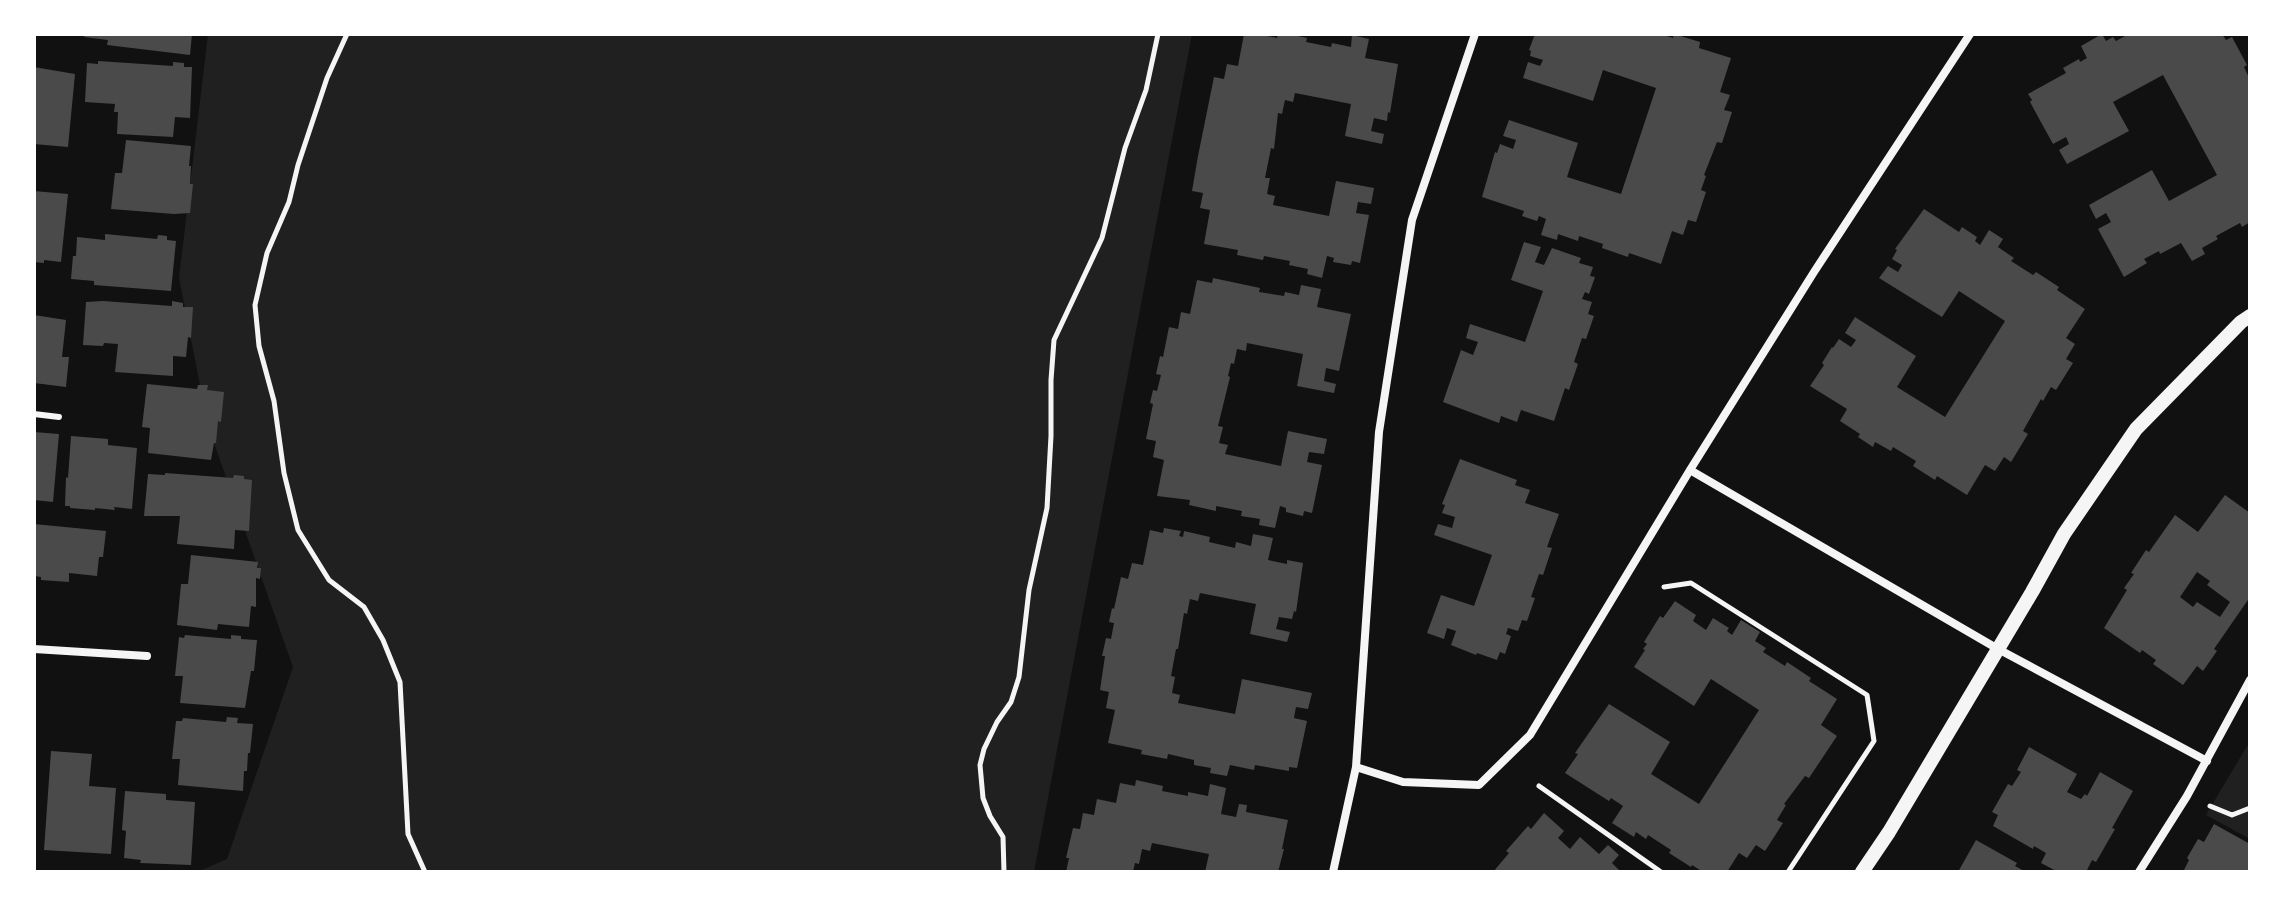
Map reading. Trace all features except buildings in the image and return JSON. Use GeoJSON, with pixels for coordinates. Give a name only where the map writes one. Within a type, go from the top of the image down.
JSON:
{"type":"FeatureCollection","features":[{"type":"Feature","properties":{"kind":"street"},"geometry":{"type":"LineString","coordinates":[[1333,872],[1356,767],[1379,432],[1412,220],[1475,34]]}},
{"type":"Feature","properties":{"kind":"street"},"geometry":{"type":"LineString","coordinates":[[1356,767],[1403,782],[1479,785],[1530,735],[1814,272],[1970,34]]}},
{"type":"Feature","properties":{"kind":"street"},"geometry":{"type":"LineString","coordinates":[[1862,872],[1889,832],[2064,534],[2136,429],[2250,316]]}},
{"type":"Feature","properties":{"kind":"street"},"geometry":{"type":"LineString","coordinates":[[1690,470],[1998,649],[2207,761]]}},
{"type":"Feature","properties":{"kind":"street"},"geometry":{"type":"LineString","coordinates":[[34,649],[147,656]]}},
{"type":"Feature","properties":{"kind":"street"},"geometry":{"type":"LineString","coordinates":[[2139,872],[2207,761],[2250,680]]}},
{"type":"Feature","properties":{"kind":"lane"},"geometry":{"type":"LineString","coordinates":[[34,414],[59,417]]}},
{"type":"Feature","properties":{"kind":"path"},"geometry":{"type":"LineString","coordinates":[[347,34],[327,78],[289,202],[267,253],[255,305],[259,346],[274,401],[284,473],[298,530],[329,580],[364,607],[383,640],[400,682],[408,834],[425,872]]}},
{"type":"Feature","properties":{"kind":"path"},"geometry":{"type":"LineString","coordinates":[[1004,872],[1003,837],[983,798],[980,765],[984,749],[1011,702],[1019,677],[1029,590],[1047,508],[1054,340],[1102,238],[1125,148],[1146,90],[1158,34]]}},
{"type":"Feature","properties":{"kind":"path"},"geometry":{"type":"LineString","coordinates":[[1664,587],[1691,583],[1867,695],[1874,741],[1788,872]]}},
{"type":"Feature","properties":{"kind":"path"},"geometry":{"type":"LineString","coordinates":[[1539,786],[1661,872]]}},
{"type":"Feature","properties":{"kind":"path"},"geometry":{"type":"LineString","coordinates":[[2210,806],[2232,815],[2250,808]]}},
{"type":"Feature","properties":{"kind":"shaded area"},"geometry":{"type":"Polygon","coordinates":[[[208,34],[1192,34],[1034,872],[197,872],[227,859],[293,667],[208,426],[179,278],[208,34]]]}},
{"type":"Feature","properties":{"kind":"shaded area"},"geometry":{"type":"Polygon","coordinates":[[[2250,741],[2250,839],[2206,815],[2250,741]]]}}]}
